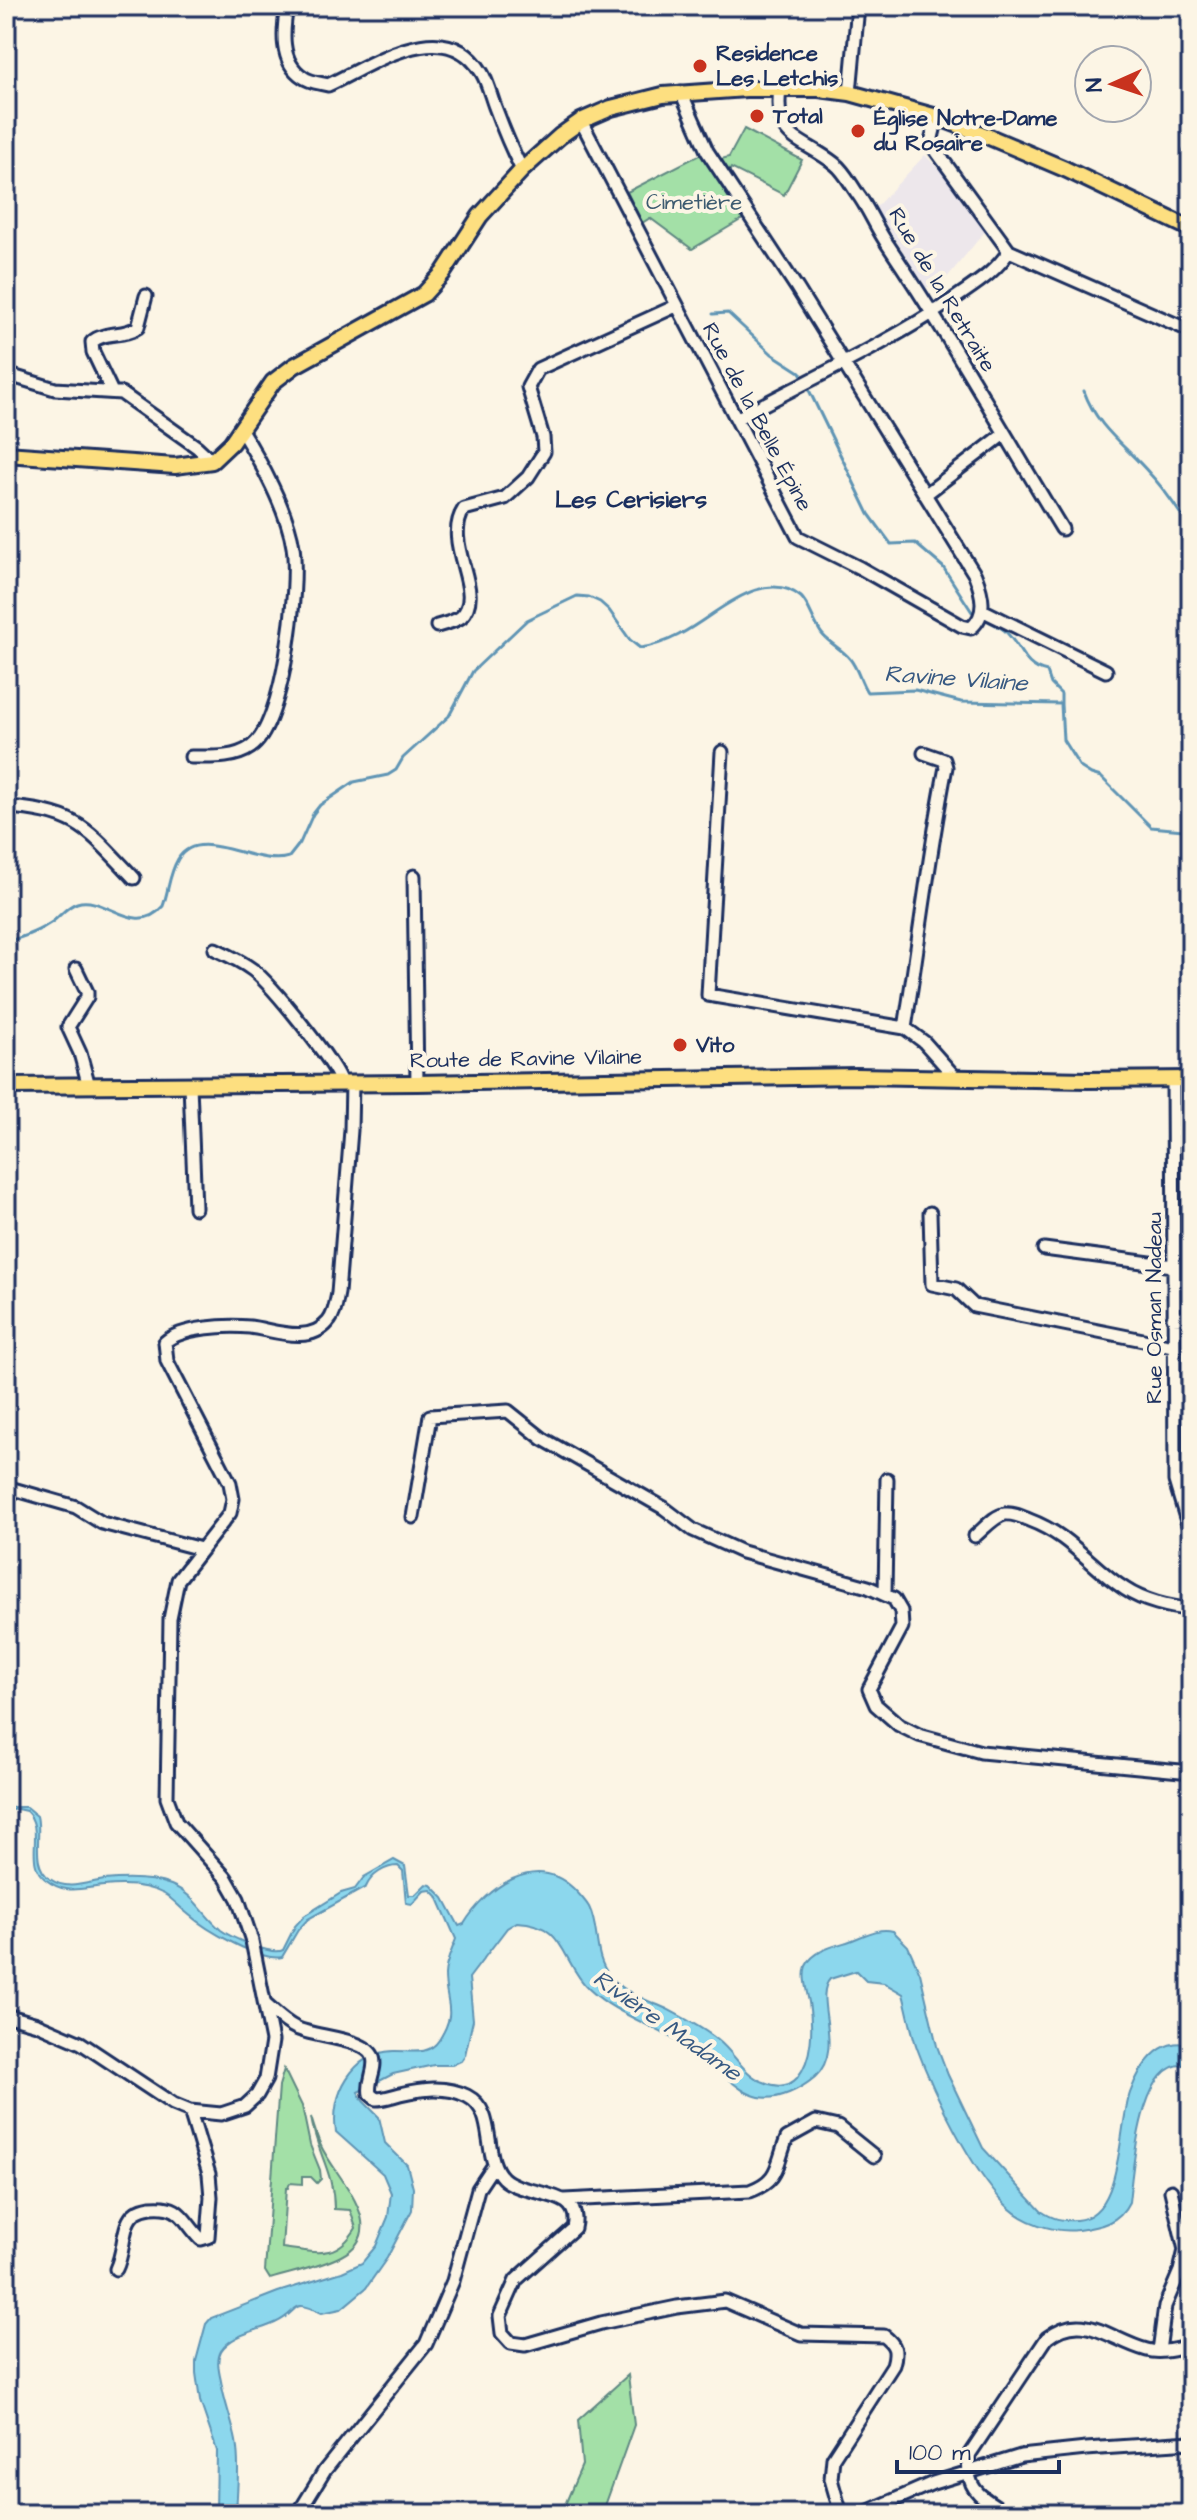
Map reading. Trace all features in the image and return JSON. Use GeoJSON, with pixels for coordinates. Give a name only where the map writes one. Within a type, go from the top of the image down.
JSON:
{"type":"FeatureCollection","features":[{"type":"Feature","properties":{"kind":"main road"},"geometry":{"type":"LineString","coordinates":[[6,454],[175,466],[196,466],[212,461],[231,443],[273,382],[294,366],[424,294],[443,273],[480,216],[522,170],[560,136],[581,121],[611,108],[681,92],[780,89],[850,93],[937,117],[1065,169],[1191,229]]}},
{"type":"Feature","properties":{"kind":"main road","name":"Route de Ravine Vilaine"},"geometry":{"type":"LineString","coordinates":[[6,1086],[955,1077],[1191,1079]]}},
{"type":"Feature","properties":{"kind":"street"},"geometry":{"type":"LineString","coordinates":[[287,6],[283,32],[288,59],[302,77],[328,85],[389,54],[421,45],[442,44],[465,54],[482,73],[508,143],[522,170]]}},
{"type":"Feature","properties":{"kind":"street"},"geometry":{"type":"LineString","coordinates":[[850,93],[858,6]]}},
{"type":"Feature","properties":{"kind":"street","name":"Rue de la Retraite"},"geometry":{"type":"LineString","coordinates":[[780,89],[777,110],[782,124],[790,134],[837,165],[871,212],[885,240],[934,313],[1062,529]]}},
{"type":"Feature","properties":{"kind":"street"},"geometry":{"type":"LineString","coordinates":[[681,92],[707,151],[797,288],[975,575],[982,592],[982,610],[1106,671]]}},
{"type":"Feature","properties":{"kind":"street"},"geometry":{"type":"LineString","coordinates":[[937,117],[932,138],[934,148],[1009,251],[1191,331]]}},
{"type":"Feature","properties":{"kind":"street","name":"Rue de la Belle Épine"},"geometry":{"type":"LineString","coordinates":[[581,121],[798,537],[962,626],[971,628],[978,622],[982,610]]}},
{"type":"Feature","properties":{"kind":"street"},"geometry":{"type":"LineString","coordinates":[[738,418],[934,313],[997,269],[1009,251]]}},
{"type":"Feature","properties":{"kind":"street"},"geometry":{"type":"LineString","coordinates":[[112,392],[93,352],[92,342],[98,337],[123,335],[135,330],[141,323],[146,296]]}},
{"type":"Feature","properties":{"kind":"street"},"geometry":{"type":"LineString","coordinates":[[437,626],[460,618],[468,604],[469,582],[456,537],[457,520],[464,509],[505,498],[528,477],[544,452],[543,437],[528,387],[538,369],[676,306]]}},
{"type":"Feature","properties":{"kind":"street"},"geometry":{"type":"LineString","coordinates":[[6,374],[55,389],[112,392],[128,397],[212,461]]}},
{"type":"Feature","properties":{"kind":"street"},"geometry":{"type":"LineString","coordinates":[[191,757],[222,757],[252,747],[270,720],[286,656],[293,547],[261,461],[241,430]]}},
{"type":"Feature","properties":{"kind":"street"},"geometry":{"type":"LineString","coordinates":[[926,494],[1004,434]]}},
{"type":"Feature","properties":{"kind":"street"},"geometry":{"type":"LineString","coordinates":[[722,752],[708,995],[905,1028],[924,1042],[955,1077]]}},
{"type":"Feature","properties":{"kind":"street"},"geometry":{"type":"LineString","coordinates":[[905,1028],[928,887],[934,826],[946,767],[944,760],[924,753]]}},
{"type":"Feature","properties":{"kind":"street"},"geometry":{"type":"LineString","coordinates":[[6,807],[57,814],[85,827],[134,878]]}},
{"type":"Feature","properties":{"kind":"street"},"geometry":{"type":"LineString","coordinates":[[414,876],[417,1083]]}},
{"type":"Feature","properties":{"kind":"street"},"geometry":{"type":"LineString","coordinates":[[6,2015],[37,2024],[81,2043],[173,2104],[190,2111],[221,2114],[245,2106],[257,2095],[266,2079],[272,2041],[252,1941],[238,1899],[226,1878],[176,1822],[167,1798],[170,1619],[178,1580],[230,1513],[233,1499],[230,1483],[167,1361],[165,1342],[189,1330],[247,1327],[301,1335],[326,1325],[334,1313],[338,1293],[351,1130],[346,1083],[257,973],[240,960],[215,949]]}},
{"type":"Feature","properties":{"kind":"street"},"geometry":{"type":"LineString","coordinates":[[76,969],[87,997],[68,1027],[80,1053],[89,1086]]}},
{"type":"Feature","properties":{"kind":"street","name":"Rue Osman Nadeau"},"geometry":{"type":"LineString","coordinates":[[1173,1079],[1175,1481],[1191,1535]]}},
{"type":"Feature","properties":{"kind":"street"},"geometry":{"type":"LineString","coordinates":[[190,1085],[195,1208]]}},
{"type":"Feature","properties":{"kind":"street"},"geometry":{"type":"LineString","coordinates":[[930,1213],[932,1284],[956,1289],[974,1306],[1173,1346]]}},
{"type":"Feature","properties":{"kind":"street"},"geometry":{"type":"LineString","coordinates":[[1044,1249],[1173,1266]]}},
{"type":"Feature","properties":{"kind":"street"},"geometry":{"type":"LineString","coordinates":[[1173,1318],[1191,1317]]}},
{"type":"Feature","properties":{"kind":"street"},"geometry":{"type":"LineString","coordinates":[[413,1517],[430,1416],[508,1411],[543,1439],[664,1508],[693,1530],[742,1552],[868,1587],[894,1599],[901,1611],[902,1627],[869,1689],[876,1705],[899,1725],[919,1735],[981,1752],[1191,1772]]}},
{"type":"Feature","properties":{"kind":"street"},"geometry":{"type":"LineString","coordinates":[[885,1594],[887,1479]]}},
{"type":"Feature","properties":{"kind":"street"},"geometry":{"type":"LineString","coordinates":[[6,1487],[76,1507],[102,1523],[201,1549]]}},
{"type":"Feature","properties":{"kind":"street"},"geometry":{"type":"LineString","coordinates":[[975,1536],[1001,1515],[1015,1515],[1048,1527],[1069,1541],[1104,1575],[1129,1592],[1177,1608],[1191,1609]]}},
{"type":"Feature","properties":{"kind":"street"},"geometry":{"type":"LineString","coordinates":[[266,2005],[293,2027],[349,2041],[368,2050],[373,2056],[368,2086],[370,2094],[376,2099],[432,2088],[469,2097],[482,2110],[494,2165],[503,2178],[517,2186],[564,2200],[750,2191],[762,2187],[776,2173],[787,2138],[816,2122],[838,2127],[874,2156]]}},
{"type":"Feature","properties":{"kind":"street"},"geometry":{"type":"LineString","coordinates":[[116,2269],[128,2222],[134,2212],[143,2208],[165,2205],[173,2208],[201,2239],[208,2237],[209,2174],[190,2111]]}},
{"type":"Feature","properties":{"kind":"street"},"geometry":{"type":"LineString","coordinates":[[298,2514],[325,2470],[426,2344],[453,2281],[478,2189],[494,2165]]}},
{"type":"Feature","properties":{"kind":"street"},"geometry":{"type":"LineString","coordinates":[[1159,2351],[1165,2306],[1185,2250],[1171,2191]]}},
{"type":"Feature","properties":{"kind":"street"},"geometry":{"type":"LineString","coordinates":[[564,2200],[573,2207],[577,2218],[574,2228],[516,2280],[500,2316],[502,2333],[511,2343],[525,2345],[601,2323],[677,2307],[725,2301],[801,2334],[884,2336],[893,2343],[897,2353],[893,2365],[833,2458],[831,2479],[841,2514]]}},
{"type":"Feature","properties":{"kind":"street"},"geometry":{"type":"LineString","coordinates":[[1008,2514],[980,2496],[967,2473],[969,2455],[1035,2353],[1054,2332],[1071,2325],[1084,2325],[1150,2351],[1191,2346]]}},
{"type":"Feature","properties":{"kind":"street"},"geometry":{"type":"LineString","coordinates":[[862,2514],[933,2483],[1021,2456],[1191,2442]]}},
{"type":"Feature","properties":{"kind":"shaded area"},"geometry":{"type":"Polygon","coordinates":[[[925,155],[964,195],[987,229],[940,286],[926,287],[875,208],[925,155]]]}},
{"type":"Feature","properties":{"kind":"green space","name":"Cimetière"},"geometry":{"type":"Polygon","coordinates":[[[744,129],[802,160],[784,195],[731,168],[726,179],[749,215],[692,249],[650,218],[642,223],[627,192],[707,151],[714,161],[729,157],[744,129]]]}},
{"type":"Feature","properties":{"kind":"green space"},"geometry":{"type":"Polygon","coordinates":[[[284,2069],[302,2106],[321,2179],[317,2183],[311,2177],[302,2177],[302,2184],[290,2183],[286,2188],[282,2248],[315,2252],[332,2250],[341,2246],[356,2228],[350,2210],[334,2209],[328,2172],[311,2117],[321,2146],[356,2203],[362,2232],[356,2245],[341,2256],[270,2279],[265,2271],[279,2086],[284,2069]]]}},
{"type":"Feature","properties":{"kind":"green space"},"geometry":{"type":"Polygon","coordinates":[[[628,2375],[634,2425],[602,2514],[561,2514],[582,2465],[578,2420],[628,2375]]]}},
{"type":"Feature","properties":{"kind":"water","name":"Rivière Madame"},"geometry":{"type":"Polygon","coordinates":[[[6,1788],[8,1807],[26,1807],[37,1816],[40,1866],[56,1883],[70,1885],[129,1879],[171,1885],[192,1899],[221,1930],[270,1951],[283,1950],[295,1926],[304,1916],[341,1893],[355,1889],[364,1877],[394,1860],[405,1866],[409,1895],[415,1895],[426,1884],[431,1885],[444,1898],[459,1926],[485,1898],[512,1879],[543,1873],[558,1878],[573,1888],[589,1907],[601,1960],[616,1982],[629,1992],[707,2032],[751,2075],[773,2085],[782,2086],[793,2081],[806,2061],[811,2021],[804,1974],[809,1961],[824,1950],[870,1933],[893,1931],[908,1946],[920,1973],[937,2046],[983,2148],[1041,2211],[1057,2219],[1076,2220],[1091,2215],[1103,2204],[1116,2168],[1130,2093],[1148,2060],[1165,2046],[1191,2044],[1191,2066],[1174,2066],[1160,2077],[1150,2094],[1137,2141],[1129,2202],[1120,2215],[1108,2223],[1086,2229],[1048,2228],[1012,2210],[992,2190],[943,2108],[915,2042],[903,1994],[884,1983],[866,1981],[856,1971],[830,1979],[824,1998],[829,2038],[824,2065],[815,2077],[796,2090],[781,2096],[759,2097],[740,2088],[675,2040],[598,1996],[580,1979],[554,1937],[533,1924],[517,1922],[507,1928],[469,1978],[473,2020],[461,2061],[393,2074],[358,2092],[379,2117],[385,2143],[407,2165],[413,2188],[412,2210],[387,2258],[366,2288],[341,2309],[322,2313],[300,2306],[275,2323],[232,2341],[221,2351],[219,2370],[236,2441],[238,2478],[236,2514],[216,2514],[217,2451],[200,2401],[196,2373],[206,2324],[211,2318],[362,2263],[376,2246],[388,2217],[391,2193],[383,2174],[336,2132],[337,2104],[347,2078],[366,2059],[393,2051],[424,2051],[439,2040],[448,2021],[445,1970],[456,1939],[437,1896],[431,1890],[424,1891],[412,1904],[406,1903],[403,1871],[398,1866],[379,1872],[366,1887],[308,1919],[282,1957],[247,1950],[219,1936],[157,1891],[119,1885],[74,1890],[60,1888],[39,1872],[32,1818],[26,1811],[6,1811],[6,1788]]]}},
{"type":"Feature","properties":{"kind":"waterway","name":"Ravine Vilaine"},"geometry":{"type":"LineString","coordinates":[[713,314],[728,313],[772,354],[800,372],[804,379]]}},
{"type":"Feature","properties":{"kind":"waterway","name":"Ravine Vilaine"},"geometry":{"type":"LineString","coordinates":[[807,386],[869,514],[891,544],[915,543],[943,567],[972,612]]}},
{"type":"Feature","properties":{"kind":"waterway"},"geometry":{"type":"LineString","coordinates":[[1084,391],[1096,416],[1156,481],[1191,530]]}},
{"type":"Feature","properties":{"kind":"waterway","name":"Ravine Vilaine"},"geometry":{"type":"LineString","coordinates":[[6,942],[41,929],[77,903],[98,904],[131,917],[152,915],[163,906],[178,859],[187,849],[200,845],[261,857],[289,857],[320,805],[354,782],[388,775],[396,770],[403,758],[449,716],[473,671],[527,620],[577,596],[600,602],[640,648],[678,636],[755,590],[767,587],[790,590],[804,600],[822,634],[850,659],[867,692],[915,690],[961,702],[1061,704],[1063,740],[1080,767],[1101,777],[1151,827],[1183,830],[1191,834]]}},
{"type":"Feature","properties":{"kind":"waterway","name":"Ravine Vilaine"},"geometry":{"type":"LineString","coordinates":[[986,620],[1004,630],[1032,665],[1047,672],[1051,684],[1061,694],[1061,704]]}},
{"type":"Feature","properties":{"kind":"place","name":"Residence Les Letchis"},"geometry":{"type":"Point","coordinates":[700,66]}},
{"type":"Feature","properties":{"kind":"place","name":"Total"},"geometry":{"type":"Point","coordinates":[757,116]}},
{"type":"Feature","properties":{"kind":"place","name":"Église Notre-Dame du Rosaire"},"geometry":{"type":"Point","coordinates":[858,131]}},
{"type":"Feature","properties":{"kind":"place","name":"Vito"},"geometry":{"type":"Point","coordinates":[680,1045]}},
{"type":"Feature","properties":{"kind":"district","name":"Les Cerisiers"},"geometry":{"type":"Point","coordinates":[631,500]}}]}
